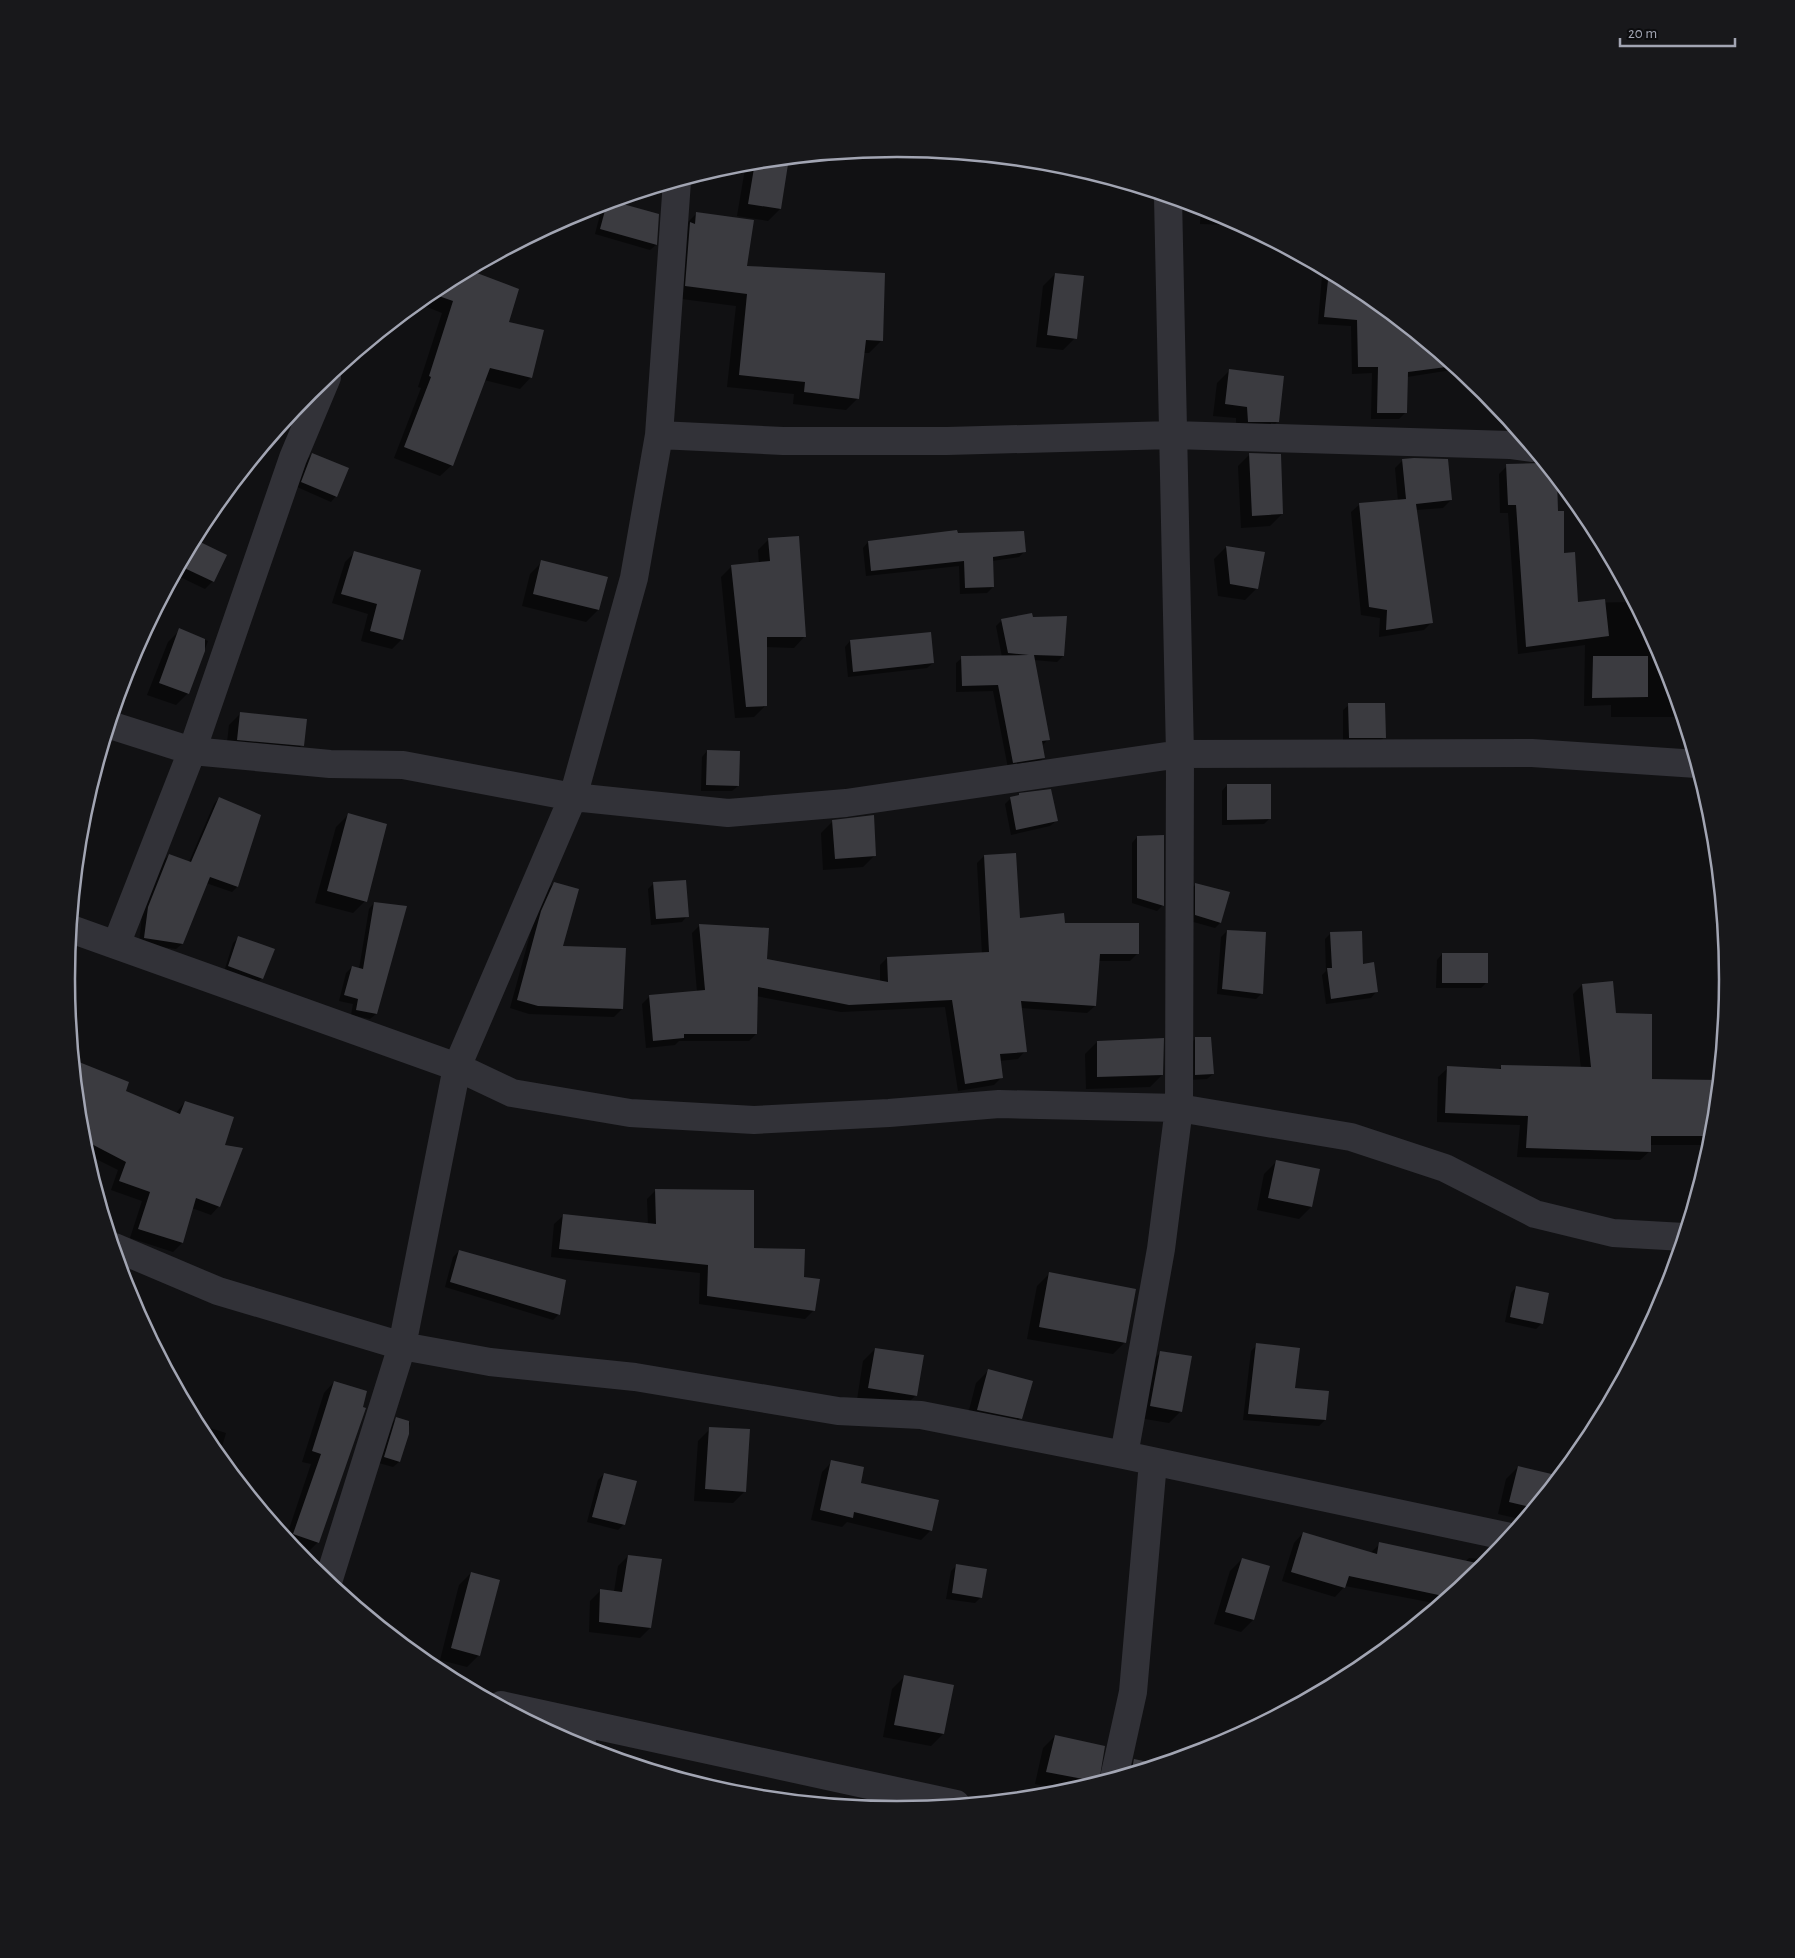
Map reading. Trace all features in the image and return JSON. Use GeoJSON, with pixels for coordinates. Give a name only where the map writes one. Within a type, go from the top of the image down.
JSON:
{"type":"FeatureCollection","features":[{"type":"Feature","properties":{"kind":"street"},"geometry":{"type":"LineString","coordinates":[[330,1574],[402,1346],[457,1067],[573,797],[634,578],[659,435],[677,187]]}},
{"type":"Feature","properties":{"kind":"street"},"geometry":{"type":"LineString","coordinates":[[1124,1455],[1161,1249],[1179,1108],[1180,754],[1168,202]]}},
{"type":"Feature","properties":{"kind":"street"},"geometry":{"type":"LineString","coordinates":[[116,945],[192,751],[293,458],[320,393]]}},
{"type":"Feature","properties":{"kind":"street"},"geometry":{"type":"LineString","coordinates":[[659,435],[783,441],[928,441],[1173,435],[1525,447]]}},
{"type":"Feature","properties":{"kind":"street"},"geometry":{"type":"LineString","coordinates":[[115,727],[192,751],[330,764],[404,765],[573,797],[728,814],[846,803],[1180,754],[1532,753],[1691,764]]}},
{"type":"Feature","properties":{"kind":"street"},"geometry":{"type":"LineString","coordinates":[[77,931],[457,1067],[512,1093],[639,1113],[754,1120],[889,1114],[998,1104],[1179,1108],[1352,1137],[1445,1168],[1535,1214],[1613,1233],[1678,1237]]}},
{"type":"Feature","properties":{"kind":"street"},"geometry":{"type":"LineString","coordinates":[[122,1250],[218,1291],[402,1346],[490,1362],[635,1377],[838,1411],[921,1415],[1124,1455],[1503,1535]]}},
{"type":"Feature","properties":{"kind":"street"},"geometry":{"type":"LineString","coordinates":[[1115,1771],[1133,1692],[1153,1462]]}},
{"type":"Feature","properties":{"kind":"street"},"geometry":{"type":"LineString","coordinates":[[541,1720],[583,1736],[937,1801]]}},
{"type":"Feature","properties":{"kind":"building"},"geometry":{"type":"Polygon","coordinates":[[[788,164],[781,209],[748,204],[754,169],[788,164]]]}},
{"type":"Feature","properties":{"kind":"building"},"geometry":{"type":"Polygon","coordinates":[[[623,204],[659,214],[657,245],[600,229],[605,211],[623,204]]]}},
{"type":"Feature","properties":{"kind":"building"},"geometry":{"type":"Polygon","coordinates":[[[696,212],[754,220],[747,266],[885,273],[883,341],[866,340],[859,399],[804,392],[805,382],[739,375],[747,294],[685,286],[690,222],[695,224],[696,212]]]}},
{"type":"Feature","properties":{"kind":"building"},"geometry":{"type":"Polygon","coordinates":[[[477,273],[519,289],[509,322],[544,330],[532,378],[490,368],[453,466],[404,447],[431,377],[429,376],[453,301],[439,296],[477,273]]]}},
{"type":"Feature","properties":{"kind":"building"},"geometry":{"type":"Polygon","coordinates":[[[1055,273],[1084,276],[1077,339],[1047,335],[1055,273]]]}},
{"type":"Feature","properties":{"kind":"building"},"geometry":{"type":"Polygon","coordinates":[[[1328,279],[1398,326],[1446,367],[1408,372],[1407,413],[1377,413],[1378,367],[1358,367],[1357,320],[1324,317],[1328,279]]]}},
{"type":"Feature","properties":{"kind":"building"},"geometry":{"type":"Polygon","coordinates":[[[1229,369],[1284,376],[1279,422],[1248,422],[1247,407],[1225,404],[1229,369]]]}},
{"type":"Feature","properties":{"kind":"building"},"geometry":{"type":"Polygon","coordinates":[[[312,453],[349,468],[337,497],[301,482],[312,453]]]}},
{"type":"Feature","properties":{"kind":"building"},"geometry":{"type":"Polygon","coordinates":[[[1249,453],[1281,454],[1283,514],[1252,516],[1249,453]]]}},
{"type":"Feature","properties":{"kind":"building"},"geometry":{"type":"Polygon","coordinates":[[[1402,459],[1448,459],[1452,500],[1416,504],[1433,623],[1386,630],[1387,610],[1369,607],[1359,503],[1406,499],[1402,459]]]}},
{"type":"Feature","properties":{"kind":"building"},"geometry":{"type":"Polygon","coordinates":[[[1538,463],[1557,488],[1558,511],[1564,511],[1564,553],[1575,552],[1578,602],[1605,599],[1609,636],[1526,647],[1516,505],[1508,505],[1506,464],[1538,463]]]}},
{"type":"Feature","properties":{"kind":"building"},"geometry":{"type":"Polygon","coordinates":[[[957,530],[958,533],[1024,531],[1026,552],[993,557],[994,587],[965,588],[964,561],[871,571],[868,541],[957,530]]]}},
{"type":"Feature","properties":{"kind":"building"},"geometry":{"type":"Polygon","coordinates":[[[799,536],[806,637],[767,637],[767,706],[746,707],[731,565],[770,561],[768,538],[799,536]]]}},
{"type":"Feature","properties":{"kind":"building"},"geometry":{"type":"Polygon","coordinates":[[[201,542],[227,555],[214,582],[185,568],[201,542]]]}},
{"type":"Feature","properties":{"kind":"building"},"geometry":{"type":"Polygon","coordinates":[[[1226,546],[1265,552],[1258,589],[1230,584],[1226,546]]]}},
{"type":"Feature","properties":{"kind":"building"},"geometry":{"type":"Polygon","coordinates":[[[354,551],[421,570],[403,640],[370,631],[377,604],[341,594],[354,551]]]}},
{"type":"Feature","properties":{"kind":"building"},"geometry":{"type":"Polygon","coordinates":[[[541,560],[608,577],[599,610],[533,594],[541,560]]]}},
{"type":"Feature","properties":{"kind":"building"},"geometry":{"type":"Polygon","coordinates":[[[1032,613],[1033,617],[1067,616],[1064,656],[1034,655],[1050,740],[1042,741],[1045,758],[1013,763],[998,685],[962,686],[961,656],[1029,655],[1008,653],[1001,619],[1032,613]]]}},
{"type":"Feature","properties":{"kind":"building"},"geometry":{"type":"Polygon","coordinates":[[[179,628],[205,639],[205,651],[189,694],[159,683],[179,628]]]}},
{"type":"Feature","properties":{"kind":"building"},"geometry":{"type":"Polygon","coordinates":[[[931,632],[934,663],[853,672],[850,640],[931,632]]]}},
{"type":"Feature","properties":{"kind":"building"},"geometry":{"type":"Polygon","coordinates":[[[1593,656],[1648,656],[1648,697],[1592,698],[1593,656]]]}},
{"type":"Feature","properties":{"kind":"building"},"geometry":{"type":"Polygon","coordinates":[[[1348,703],[1385,703],[1386,738],[1349,738],[1348,703]]]}},
{"type":"Feature","properties":{"kind":"building"},"geometry":{"type":"Polygon","coordinates":[[[240,712],[307,719],[304,746],[237,740],[240,712]]]}},
{"type":"Feature","properties":{"kind":"building"},"geometry":{"type":"Polygon","coordinates":[[[707,750],[740,751],[739,786],[706,785],[707,750]]]}},
{"type":"Feature","properties":{"kind":"building"},"geometry":{"type":"Polygon","coordinates":[[[1227,784],[1271,784],[1271,819],[1227,820],[1227,784]]]}},
{"type":"Feature","properties":{"kind":"building"},"geometry":{"type":"Polygon","coordinates":[[[1051,789],[1058,821],[1016,830],[1010,797],[1019,795],[1019,793],[1051,789]]]}},
{"type":"Feature","properties":{"kind":"building"},"geometry":{"type":"Polygon","coordinates":[[[219,797],[261,815],[238,887],[210,877],[183,944],[144,938],[148,907],[169,854],[191,862],[219,797]]]}},
{"type":"Feature","properties":{"kind":"building"},"geometry":{"type":"Polygon","coordinates":[[[348,813],[387,824],[367,902],[327,891],[348,813]]]}},
{"type":"Feature","properties":{"kind":"building"},"geometry":{"type":"Polygon","coordinates":[[[874,815],[876,856],[835,859],[832,820],[874,815]]]}},
{"type":"Feature","properties":{"kind":"building"},"geometry":{"type":"Polygon","coordinates":[[[1164,835],[1164,906],[1137,898],[1137,836],[1164,835]]]}},
{"type":"Feature","properties":{"kind":"building"},"geometry":{"type":"Polygon","coordinates":[[[1016,853],[1020,918],[1064,913],[1065,923],[1139,923],[1139,954],[1100,954],[1096,1006],[1021,1001],[1027,1052],[1000,1054],[1003,1078],[965,1084],[952,1000],[849,1005],[758,987],[757,1034],[684,1034],[684,1038],[653,1041],[649,995],[705,990],[699,924],[769,928],[767,959],[888,982],[887,957],[989,952],[984,855],[1016,853]]]}},
{"type":"Feature","properties":{"kind":"building"},"geometry":{"type":"Polygon","coordinates":[[[686,880],[689,917],[656,919],[653,882],[686,880]]]}},
{"type":"Feature","properties":{"kind":"building"},"geometry":{"type":"Polygon","coordinates":[[[554,882],[579,889],[563,946],[626,948],[623,1009],[538,1006],[517,1000],[541,911],[554,882]]]}},
{"type":"Feature","properties":{"kind":"building"},"geometry":{"type":"Polygon","coordinates":[[[1195,883],[1230,892],[1221,923],[1195,915],[1195,883]]]}},
{"type":"Feature","properties":{"kind":"building"},"geometry":{"type":"Polygon","coordinates":[[[374,902],[407,906],[377,1014],[356,1010],[358,999],[344,995],[352,966],[363,969],[374,902]]]}},
{"type":"Feature","properties":{"kind":"building"},"geometry":{"type":"Polygon","coordinates":[[[1227,930],[1266,932],[1263,994],[1222,989],[1227,930]]]}},
{"type":"Feature","properties":{"kind":"building"},"geometry":{"type":"Polygon","coordinates":[[[1362,931],[1363,964],[1374,962],[1378,992],[1331,999],[1327,968],[1332,968],[1330,932],[1362,931]]]}},
{"type":"Feature","properties":{"kind":"building"},"geometry":{"type":"Polygon","coordinates":[[[238,936],[275,949],[263,979],[228,966],[238,936]]]}},
{"type":"Feature","properties":{"kind":"building"},"geometry":{"type":"Polygon","coordinates":[[[1442,953],[1488,953],[1488,983],[1442,983],[1442,953]]]}},
{"type":"Feature","properties":{"kind":"building"},"geometry":{"type":"Polygon","coordinates":[[[1613,981],[1616,1013],[1652,1014],[1652,1079],[1714,1080],[1705,1136],[1651,1136],[1651,1152],[1526,1148],[1528,1116],[1445,1113],[1447,1066],[1501,1069],[1501,1065],[1591,1067],[1582,984],[1613,981]]]}},
{"type":"Feature","properties":{"kind":"building"},"geometry":{"type":"Polygon","coordinates":[[[1195,1037],[1211,1037],[1214,1074],[1195,1075],[1195,1037]]]}},
{"type":"Feature","properties":{"kind":"building"},"geometry":{"type":"Polygon","coordinates":[[[1164,1038],[1163,1075],[1097,1077],[1097,1041],[1164,1038]]]}},
{"type":"Feature","properties":{"kind":"building"},"geometry":{"type":"Polygon","coordinates":[[[80,1062],[129,1082],[126,1091],[180,1114],[185,1101],[234,1117],[225,1145],[243,1148],[220,1207],[196,1198],[183,1243],[138,1229],[150,1192],[119,1181],[126,1162],[92,1144],[80,1062]]]}},
{"type":"Feature","properties":{"kind":"building"},"geometry":{"type":"Polygon","coordinates":[[[1276,1160],[1320,1169],[1312,1207],[1268,1198],[1276,1160]]]}},
{"type":"Feature","properties":{"kind":"building"},"geometry":{"type":"Polygon","coordinates":[[[655,1189],[754,1190],[754,1248],[805,1249],[804,1277],[820,1279],[815,1311],[707,1296],[708,1265],[559,1249],[563,1214],[656,1224],[655,1189]]]}},
{"type":"Feature","properties":{"kind":"building"},"geometry":{"type":"Polygon","coordinates":[[[459,1250],[566,1280],[560,1315],[450,1282],[459,1250]]]}},
{"type":"Feature","properties":{"kind":"building"},"geometry":{"type":"Polygon","coordinates":[[[1049,1272],[1136,1289],[1126,1343],[1039,1327],[1049,1272]]]}},
{"type":"Feature","properties":{"kind":"building"},"geometry":{"type":"Polygon","coordinates":[[[1516,1286],[1549,1293],[1543,1324],[1510,1317],[1516,1286]]]}},
{"type":"Feature","properties":{"kind":"building"},"geometry":{"type":"Polygon","coordinates":[[[1256,1343],[1300,1348],[1295,1388],[1329,1391],[1326,1420],[1248,1414],[1256,1343]]]}},
{"type":"Feature","properties":{"kind":"building"},"geometry":{"type":"Polygon","coordinates":[[[875,1348],[924,1355],[917,1396],[868,1388],[875,1348]]]}},
{"type":"Feature","properties":{"kind":"building"},"geometry":{"type":"Polygon","coordinates":[[[1160,1351],[1192,1356],[1182,1412],[1150,1406],[1160,1351]]]}},
{"type":"Feature","properties":{"kind":"building"},"geometry":{"type":"Polygon","coordinates":[[[988,1369],[1033,1381],[1022,1419],[977,1410],[988,1369]]]}},
{"type":"Feature","properties":{"kind":"building"},"geometry":{"type":"Polygon","coordinates":[[[334,1381],[367,1391],[363,1407],[366,1408],[319,1543],[293,1534],[321,1454],[312,1451],[334,1381]]]}},
{"type":"Feature","properties":{"kind":"building"},"geometry":{"type":"Polygon","coordinates":[[[396,1417],[409,1421],[409,1434],[400,1462],[384,1457],[396,1417]]]}},
{"type":"Feature","properties":{"kind":"building"},"geometry":{"type":"Polygon","coordinates":[[[709,1427],[750,1429],[746,1492],[705,1489],[709,1427]]]}},
{"type":"Feature","properties":{"kind":"building"},"geometry":{"type":"Polygon","coordinates":[[[831,1460],[864,1467],[861,1483],[939,1500],[932,1531],[854,1512],[853,1518],[820,1510],[831,1460]]]}},
{"type":"Feature","properties":{"kind":"building"},"geometry":{"type":"Polygon","coordinates":[[[1518,1466],[1554,1475],[1528,1507],[1509,1502],[1518,1466]]]}},
{"type":"Feature","properties":{"kind":"building"},"geometry":{"type":"Polygon","coordinates":[[[604,1473],[637,1481],[625,1525],[592,1517],[604,1473]]]}},
{"type":"Feature","properties":{"kind":"building"},"geometry":{"type":"Polygon","coordinates":[[[1303,1532],[1377,1554],[1379,1542],[1477,1563],[1441,1596],[1349,1576],[1345,1588],[1291,1572],[1303,1532]]]}},
{"type":"Feature","properties":{"kind":"building"},"geometry":{"type":"Polygon","coordinates":[[[628,1555],[662,1559],[651,1628],[599,1622],[600,1589],[622,1592],[628,1555]]]}},
{"type":"Feature","properties":{"kind":"building"},"geometry":{"type":"Polygon","coordinates":[[[1242,1558],[1270,1566],[1254,1620],[1225,1612],[1242,1558]]]}},
{"type":"Feature","properties":{"kind":"building"},"geometry":{"type":"Polygon","coordinates":[[[956,1564],[987,1569],[982,1598],[952,1593],[956,1564]]]}},
{"type":"Feature","properties":{"kind":"building"},"geometry":{"type":"Polygon","coordinates":[[[471,1572],[500,1580],[480,1656],[451,1648],[471,1572]]]}},
{"type":"Feature","properties":{"kind":"building"},"geometry":{"type":"Polygon","coordinates":[[[904,1675],[954,1685],[944,1734],[894,1725],[904,1675]]]}},
{"type":"Feature","properties":{"kind":"building"},"geometry":{"type":"Polygon","coordinates":[[[1055,1735],[1105,1746],[1100,1775],[1085,1779],[1046,1772],[1055,1735]]]}},
{"type":"Feature","properties":{"kind":"building"},"geometry":{"type":"Polygon","coordinates":[[[1134,1759],[1148,1762],[1132,1767],[1134,1759]]]}}]}
